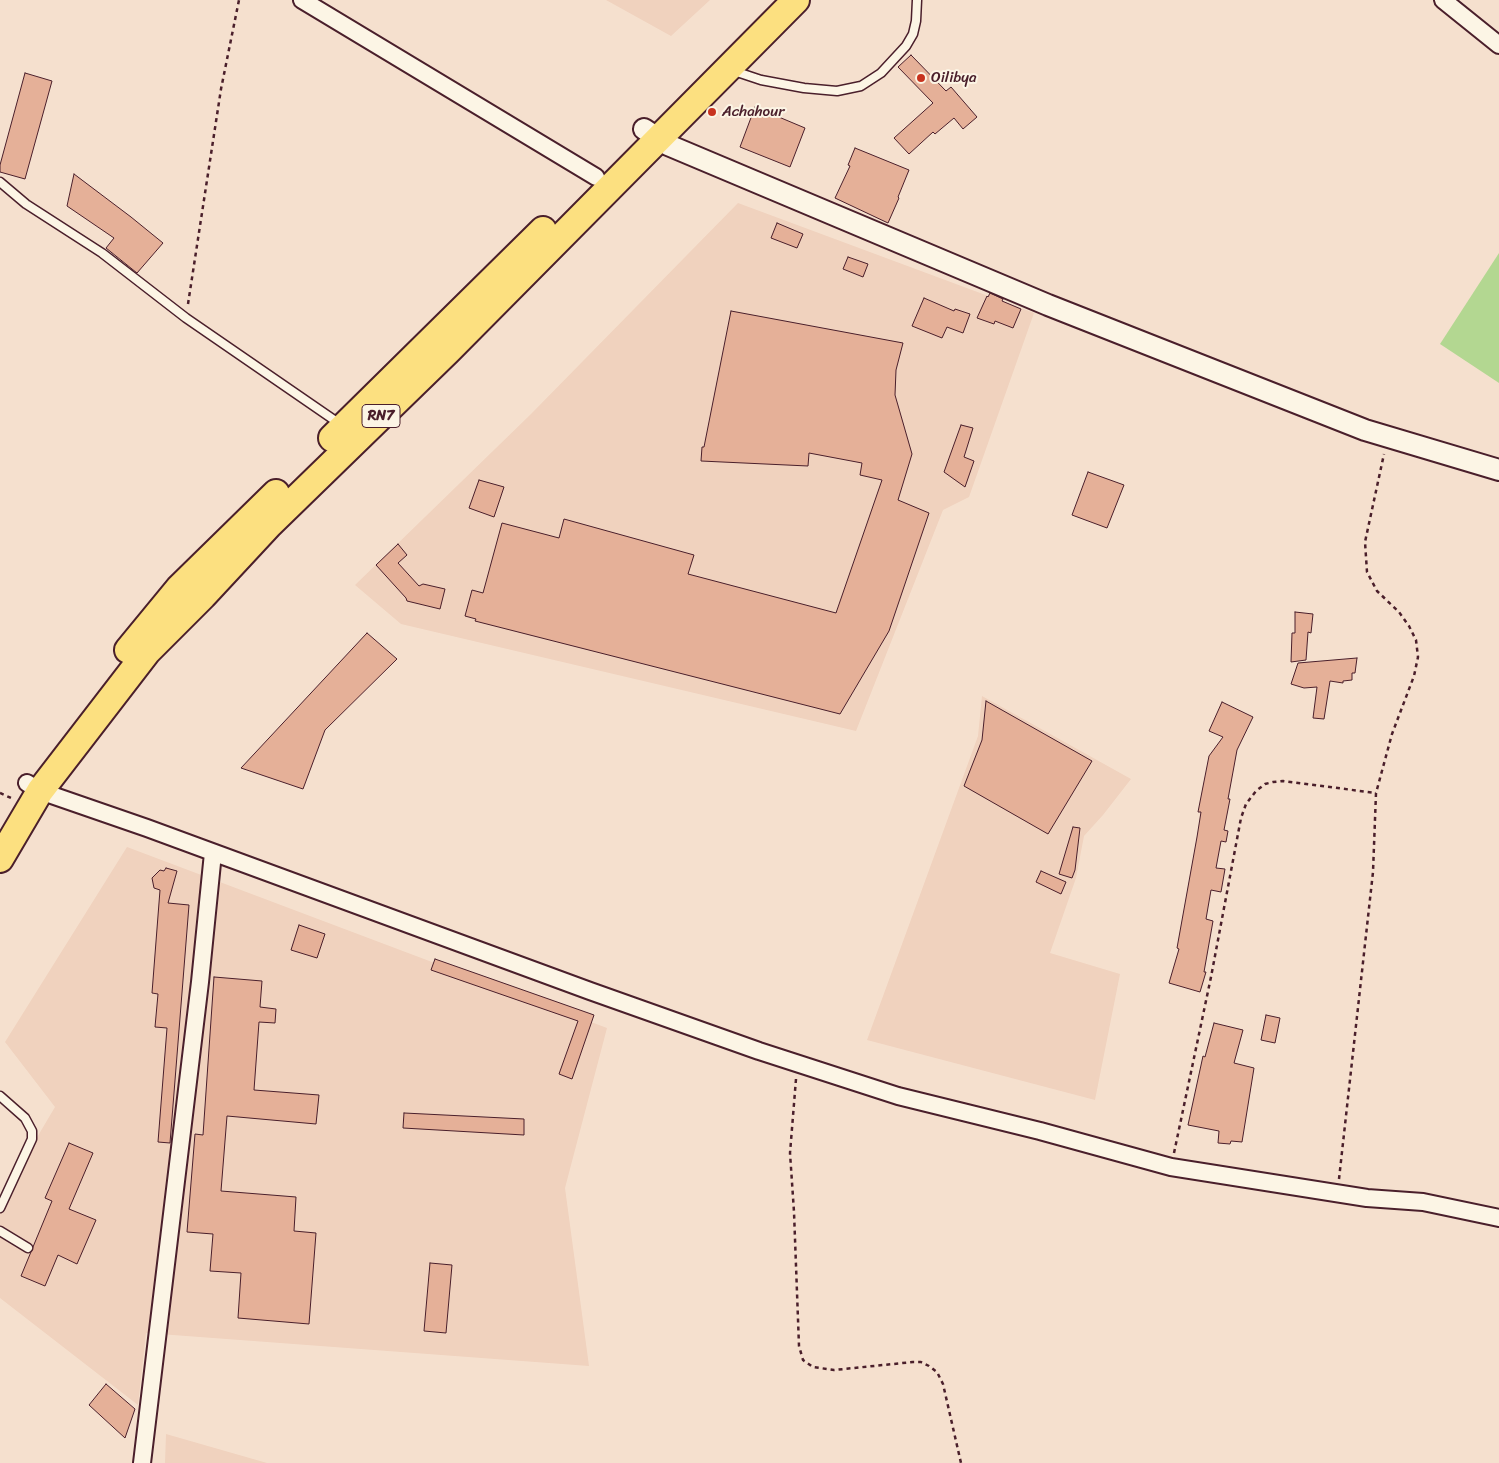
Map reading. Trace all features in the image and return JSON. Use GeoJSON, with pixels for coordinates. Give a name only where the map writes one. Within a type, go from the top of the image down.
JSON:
{"type":"FeatureCollection","features":[{"type":"Feature","properties":{"kind":"highway","name":"RN7"},"geometry":{"type":"LineString","coordinates":[[0,858],[21,792],[147,652],[203,596],[269,525],[448,351],[774,0]]}},
{"type":"Feature","properties":{"kind":"highway","name":"RN7"},"geometry":{"type":"LineString","coordinates":[[0,826],[21,792],[134,641],[179,588],[596,177],[651,134],[728,68],[796,0]]}},
{"type":"Feature","properties":{"kind":"street"},"geometry":{"type":"LineString","coordinates":[[302,0],[596,177]]}},
{"type":"Feature","properties":{"kind":"street"},"geometry":{"type":"LineString","coordinates":[[1443,0],[1499,45]]}},
{"type":"Feature","properties":{"kind":"street"},"geometry":{"type":"LineString","coordinates":[[651,134],[677,149],[1048,304],[1365,430],[1499,470]]}},
{"type":"Feature","properties":{"kind":"street"},"geometry":{"type":"LineString","coordinates":[[21,792],[213,853],[759,1051],[898,1096],[1040,1131],[1171,1167],[1367,1198],[1423,1202],[1499,1218]]}},
{"type":"Feature","properties":{"kind":"street"},"geometry":{"type":"LineString","coordinates":[[142,1463],[199,992],[213,853]]}},
{"type":"Feature","properties":{"kind":"lane"},"geometry":{"type":"LineString","coordinates":[[728,68],[761,80],[804,88],[837,91],[861,86],[881,73],[906,46],[913,34],[917,0]]}},
{"type":"Feature","properties":{"kind":"lane"},"geometry":{"type":"LineString","coordinates":[[0,182],[26,204],[102,253],[186,318],[344,427]]}},
{"type":"Feature","properties":{"kind":"lane"},"geometry":{"type":"LineString","coordinates":[[0,1096],[25,1118],[32,1131],[32,1139],[0,1208]]}},
{"type":"Feature","properties":{"kind":"lane"},"geometry":{"type":"LineString","coordinates":[[0,1232],[28,1248]]}},
{"type":"Feature","properties":{"kind":"path"},"geometry":{"type":"LineString","coordinates":[[186,318],[221,89],[239,0]]}},
{"type":"Feature","properties":{"kind":"path"},"geometry":{"type":"LineString","coordinates":[[1337,1192],[1373,872],[1376,792],[1392,734],[1414,676],[1418,657],[1416,640],[1409,626],[1399,612],[1378,591],[1367,572],[1365,542],[1388,437]]}},
{"type":"Feature","properties":{"kind":"path"},"geometry":{"type":"LineString","coordinates":[[1171,1167],[1246,804],[1256,791],[1265,784],[1273,782],[1376,792]]}},
{"type":"Feature","properties":{"kind":"path"},"geometry":{"type":"LineString","coordinates":[[796,1062],[790,1154],[799,1346],[802,1360],[813,1367],[834,1370],[913,1362],[921,1362],[929,1366],[937,1372],[942,1384],[961,1463]]}},
{"type":"Feature","properties":{"kind":"shaded area"},"geometry":{"type":"Polygon","coordinates":[[[606,0],[710,0],[671,36],[606,0]]]}},
{"type":"Feature","properties":{"kind":"shaded area"},"geometry":{"type":"Polygon","coordinates":[[[738,203],[1034,313],[969,497],[943,510],[856,731],[401,624],[355,585],[531,414],[738,203]]]}},
{"type":"Feature","properties":{"kind":"shaded area"},"geometry":{"type":"Polygon","coordinates":[[[982,696],[1131,779],[1084,836],[1076,878],[1050,953],[1120,974],[1095,1100],[867,1040],[978,736],[982,696]]]}},
{"type":"Feature","properties":{"kind":"shaded area"},"geometry":{"type":"Polygon","coordinates":[[[127,847],[607,1028],[565,1188],[589,1366],[146,1333],[138,1405],[0,1298],[0,1200],[55,1107],[5,1042],[127,847]]]}},
{"type":"Feature","properties":{"kind":"shaded area"},"geometry":{"type":"Polygon","coordinates":[[[166,1434],[267,1463],[165,1463],[166,1434]]]}},
{"type":"Feature","properties":{"kind":"green space"},"geometry":{"type":"Polygon","coordinates":[[[1499,253],[1499,383],[1440,344],[1499,253]]]}},
{"type":"Feature","properties":{"kind":"building"},"geometry":{"type":"Polygon","coordinates":[[[911,55],[946,91],[951,87],[977,117],[963,129],[954,118],[935,134],[933,132],[909,154],[894,138],[933,103],[898,67],[911,55]]]}},
{"type":"Feature","properties":{"kind":"building"},"geometry":{"type":"Polygon","coordinates":[[[25,73],[52,81],[25,179],[0,172],[0,165],[25,73]]]}},
{"type":"Feature","properties":{"kind":"building"},"geometry":{"type":"Polygon","coordinates":[[[755,107],[805,128],[790,167],[740,147],[755,107]]]}},
{"type":"Feature","properties":{"kind":"building"},"geometry":{"type":"Polygon","coordinates":[[[855,148],[909,170],[888,223],[835,198],[850,166],[848,165],[855,148]]]}},
{"type":"Feature","properties":{"kind":"building"},"geometry":{"type":"Polygon","coordinates":[[[74,174],[163,243],[137,273],[106,248],[114,238],[67,206],[74,174]]]}},
{"type":"Feature","properties":{"kind":"building"},"geometry":{"type":"Polygon","coordinates":[[[777,223],[803,234],[797,248],[771,238],[777,223]]]}},
{"type":"Feature","properties":{"kind":"building"},"geometry":{"type":"Polygon","coordinates":[[[848,257],[868,264],[863,277],[843,269],[848,257]]]}},
{"type":"Feature","properties":{"kind":"building"},"geometry":{"type":"Polygon","coordinates":[[[990,293],[1003,299],[1002,301],[1021,309],[1013,328],[995,321],[994,324],[977,318],[990,293]]]}},
{"type":"Feature","properties":{"kind":"building"},"geometry":{"type":"Polygon","coordinates":[[[924,298],[954,311],[955,309],[970,314],[963,333],[947,327],[942,338],[912,326],[924,298]]]}},
{"type":"Feature","properties":{"kind":"building"},"geometry":{"type":"Polygon","coordinates":[[[731,311],[903,343],[896,370],[895,395],[912,454],[898,500],[929,513],[889,631],[840,714],[475,621],[476,619],[465,616],[472,590],[483,593],[502,523],[559,538],[564,519],[694,555],[688,574],[836,613],[882,480],[860,475],[862,463],[809,453],[808,466],[701,461],[702,447],[704,447],[731,311]]]}},
{"type":"Feature","properties":{"kind":"building"},"geometry":{"type":"Polygon","coordinates":[[[961,425],[973,428],[964,457],[974,461],[965,487],[944,472],[961,425]]]}},
{"type":"Feature","properties":{"kind":"building"},"geometry":{"type":"Polygon","coordinates":[[[1088,472],[1124,485],[1107,528],[1072,515],[1088,472]]]}},
{"type":"Feature","properties":{"kind":"building"},"geometry":{"type":"Polygon","coordinates":[[[479,480],[504,487],[494,517],[469,508],[479,480]]]}},
{"type":"Feature","properties":{"kind":"building"},"geometry":{"type":"Polygon","coordinates":[[[398,544],[407,555],[398,563],[419,586],[423,584],[445,589],[440,609],[407,601],[376,565],[398,544]]]}},
{"type":"Feature","properties":{"kind":"building"},"geometry":{"type":"Polygon","coordinates":[[[1295,612],[1313,614],[1311,633],[1308,632],[1306,660],[1291,662],[1292,633],[1295,633],[1295,612]]]}},
{"type":"Feature","properties":{"kind":"building"},"geometry":{"type":"Polygon","coordinates":[[[367,633],[397,659],[325,730],[303,789],[241,768],[367,633]]]}},
{"type":"Feature","properties":{"kind":"building"},"geometry":{"type":"Polygon","coordinates":[[[1357,658],[1355,673],[1352,673],[1352,680],[1343,681],[1343,683],[1330,681],[1324,719],[1313,718],[1317,687],[1304,688],[1291,684],[1298,663],[1357,658]]]}},
{"type":"Feature","properties":{"kind":"building"},"geometry":{"type":"Polygon","coordinates":[[[986,701],[1092,761],[1048,834],[964,786],[982,740],[986,701]]]}},
{"type":"Feature","properties":{"kind":"building"},"geometry":{"type":"Polygon","coordinates":[[[1222,702],[1253,717],[1237,750],[1224,830],[1228,831],[1226,842],[1221,841],[1216,868],[1225,869],[1221,892],[1211,890],[1206,919],[1213,921],[1204,972],[1206,972],[1200,992],[1169,983],[1179,949],[1177,948],[1201,812],[1198,812],[1209,756],[1223,737],[1209,731],[1222,702]]]}},
{"type":"Feature","properties":{"kind":"building"},"geometry":{"type":"Polygon","coordinates":[[[1073,827],[1080,828],[1075,870],[1072,878],[1059,874],[1073,827]]]}},
{"type":"Feature","properties":{"kind":"building"},"geometry":{"type":"Polygon","coordinates":[[[166,868],[177,871],[168,903],[189,905],[170,1143],[158,1142],[167,1028],[155,1027],[158,994],[152,993],[160,890],[154,888],[152,878],[160,870],[164,871],[166,868]]]}},
{"type":"Feature","properties":{"kind":"building"},"geometry":{"type":"Polygon","coordinates":[[[1041,871],[1066,882],[1061,894],[1036,882],[1041,871]]]}},
{"type":"Feature","properties":{"kind":"building"},"geometry":{"type":"Polygon","coordinates":[[[299,925],[325,934],[317,958],[291,950],[299,925]]]}},
{"type":"Feature","properties":{"kind":"building"},"geometry":{"type":"Polygon","coordinates":[[[435,959],[594,1015],[572,1079],[559,1074],[578,1021],[431,970],[435,959]]]}},
{"type":"Feature","properties":{"kind":"building"},"geometry":{"type":"Polygon","coordinates":[[[214,977],[262,981],[260,1007],[276,1009],[275,1023],[259,1022],[254,1090],[319,1095],[316,1124],[227,1116],[221,1191],[296,1197],[294,1231],[316,1233],[309,1324],[238,1318],[241,1273],[210,1271],[213,1234],[187,1232],[195,1134],[203,1135],[214,977]]]}},
{"type":"Feature","properties":{"kind":"building"},"geometry":{"type":"Polygon","coordinates":[[[1266,1015],[1280,1018],[1275,1043],[1261,1040],[1266,1015]]]}},
{"type":"Feature","properties":{"kind":"building"},"geometry":{"type":"Polygon","coordinates":[[[1214,1023],[1243,1030],[1234,1063],[1254,1068],[1242,1142],[1218,1143],[1219,1131],[1188,1125],[1203,1056],[1205,1057],[1214,1023]]]}},
{"type":"Feature","properties":{"kind":"building"},"geometry":{"type":"Polygon","coordinates":[[[404,1113],[524,1119],[524,1135],[403,1128],[404,1113]]]}},
{"type":"Feature","properties":{"kind":"building"},"geometry":{"type":"Polygon","coordinates":[[[69,1143],[93,1153],[69,1209],[96,1220],[77,1264],[58,1255],[45,1286],[21,1276],[52,1201],[45,1198],[69,1143]]]}},
{"type":"Feature","properties":{"kind":"building"},"geometry":{"type":"Polygon","coordinates":[[[430,1263],[452,1265],[446,1333],[424,1331],[430,1263]]]}},
{"type":"Feature","properties":{"kind":"building"},"geometry":{"type":"Polygon","coordinates":[[[106,1384],[135,1409],[125,1438],[89,1405],[106,1384]]]}},
{"type":"Feature","properties":{"kind":"place","name":"Oilibya"},"geometry":{"type":"Point","coordinates":[921,78]}},
{"type":"Feature","properties":{"kind":"place","name":"Achahour"},"geometry":{"type":"Point","coordinates":[712,112]}}]}
